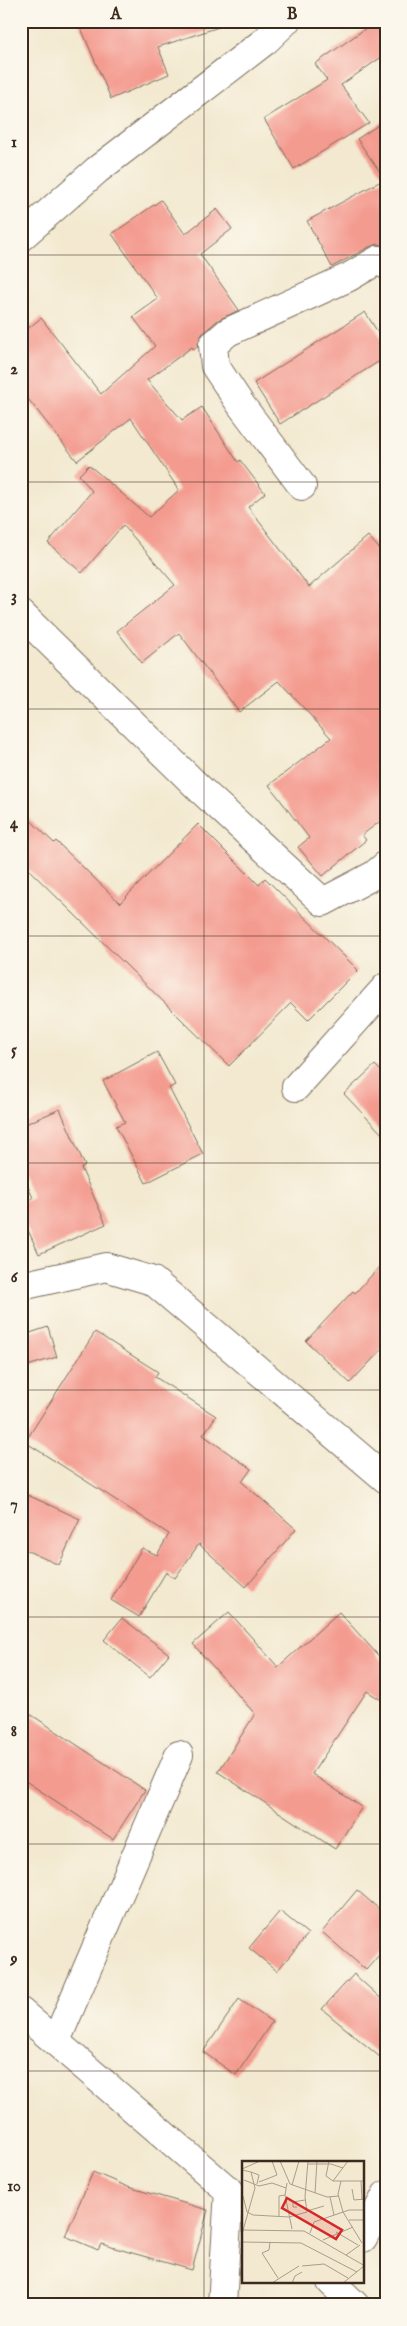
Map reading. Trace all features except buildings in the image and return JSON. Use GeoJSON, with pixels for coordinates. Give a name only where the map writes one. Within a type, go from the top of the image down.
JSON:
{"type":"FeatureCollection","features":[{"type":"Feature","properties":{"kind":"street"},"geometry":{"type":"LineString","coordinates":[[21,237],[97,170],[265,41],[286,21]]}},
{"type":"Feature","properties":{"kind":"street"},"geometry":{"type":"LineString","coordinates":[[302,486],[241,405],[215,366],[213,346],[228,332],[349,277],[378,260],[386,265]]}},
{"type":"Feature","properties":{"kind":"street"},"geometry":{"type":"LineString","coordinates":[[21,614],[202,790],[323,902],[382,875]]}},
{"type":"Feature","properties":{"kind":"street"},"geometry":{"type":"LineString","coordinates":[[296,1087],[386,987]]}},
{"type":"Feature","properties":{"kind":"street"},"geometry":{"type":"LineString","coordinates":[[21,1286],[106,1267],[153,1281],[386,1479]]}},
{"type":"Feature","properties":{"kind":"street"},"geometry":{"type":"LineString","coordinates":[[56,2041],[179,1755]]}},
{"type":"Feature","properties":{"kind":"street"},"geometry":{"type":"LineString","coordinates":[[21,2012],[236,2196],[222,2305]]}},
{"type":"Feature","properties":{"kind":"street"},"geometry":{"type":"LineString","coordinates":[[364,2236],[386,2195]]}}]}
